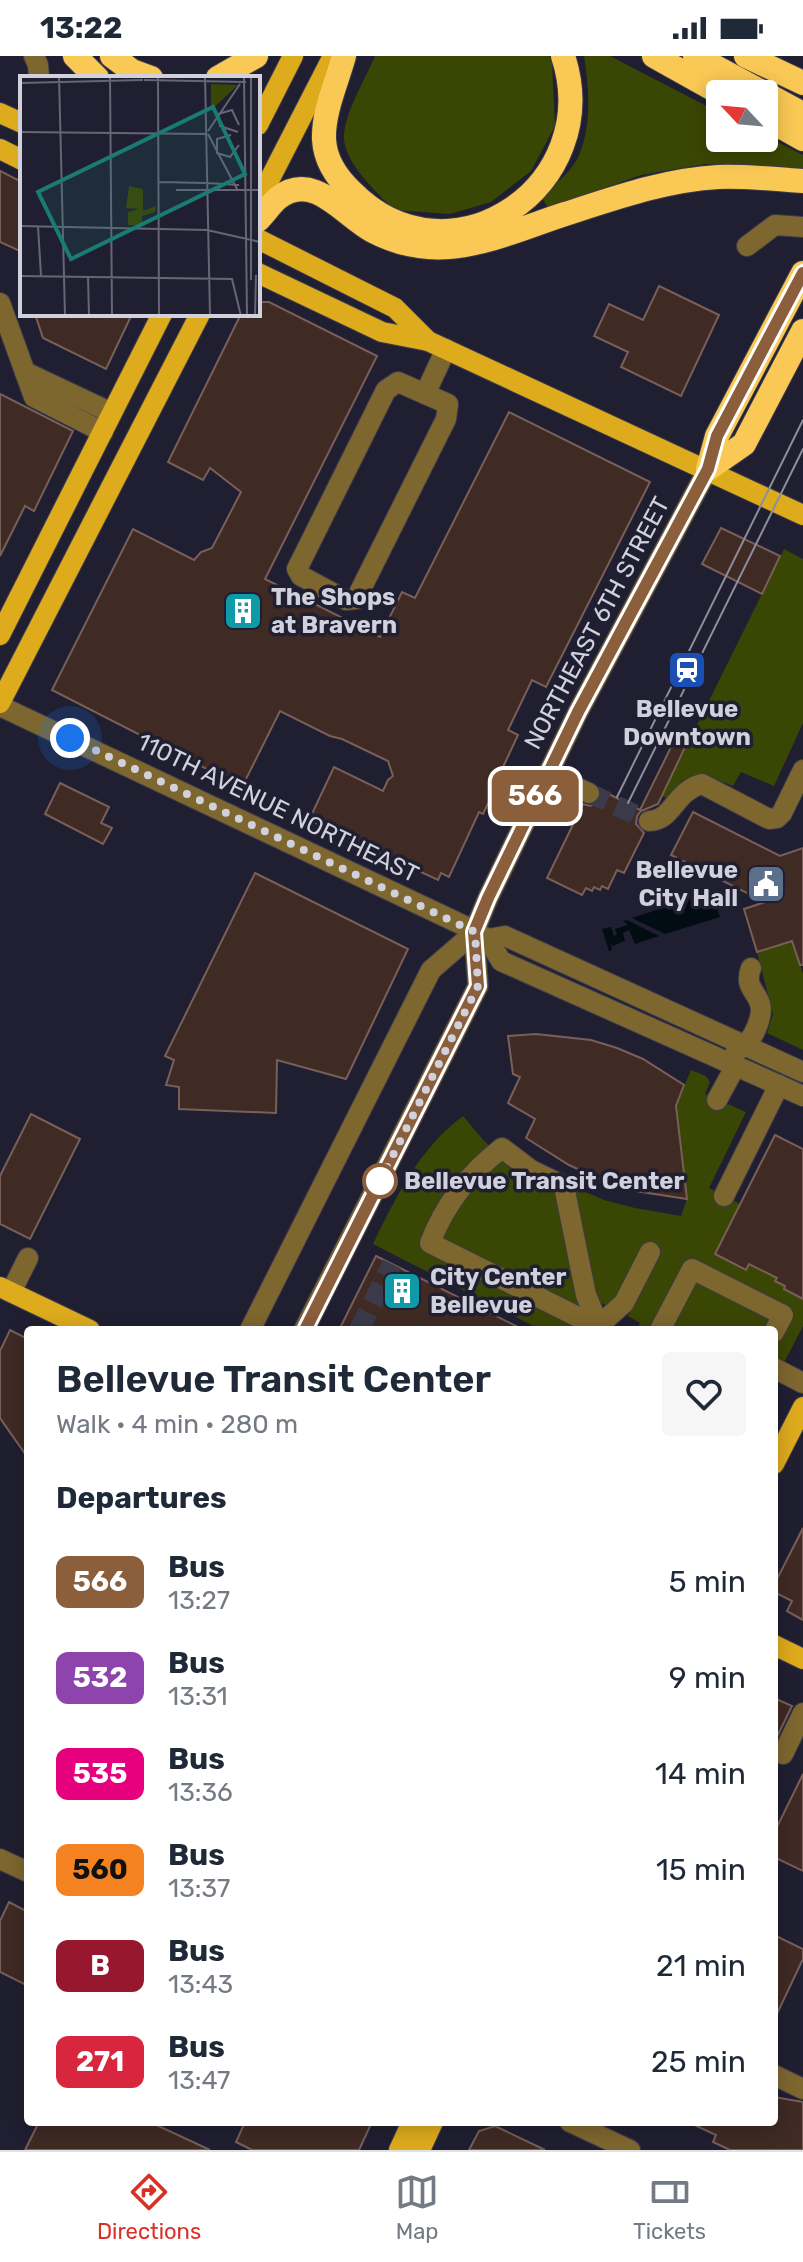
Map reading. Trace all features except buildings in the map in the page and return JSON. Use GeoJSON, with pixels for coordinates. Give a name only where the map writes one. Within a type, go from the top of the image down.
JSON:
{"type":"FeatureCollection","features":[{"type":"Feature","properties":{"kind":"highway"},"geometry":{"type":"LineString","coordinates":[[75,56],[95,76]]}},
{"type":"Feature","properties":{"kind":"highway"},"geometry":{"type":"LineString","coordinates":[[112,56],[132,71],[146,76]]}},
{"type":"Feature","properties":{"kind":"highway"},"geometry":{"type":"LineString","coordinates":[[221,76],[256,56]]}},
{"type":"Feature","properties":{"kind":"highway"},"geometry":{"type":"LineString","coordinates":[[344,56],[325,124],[324,141],[331,166],[359,199],[385,217],[414,227],[450,230],[484,223],[509,212],[533,194],[553,168],[570,121],[571,94],[563,56]]}},
{"type":"Feature","properties":{"kind":"highway"},"geometry":{"type":"LineString","coordinates":[[654,56],[706,85]]}},
{"type":"Feature","properties":{"kind":"highway"},"geometry":{"type":"LineString","coordinates":[[695,56],[803,114]]}},
{"type":"Feature","properties":{"kind":"highway"},"geometry":{"type":"LineString","coordinates":[[746,56],[803,83]]}},
{"type":"Feature","properties":{"kind":"highway"},"geometry":{"type":"LineString","coordinates":[[778,125],[803,139]]}},
{"type":"Feature","properties":{"kind":"highway"},"geometry":{"type":"LineString","coordinates":[[260,218],[279,197],[291,191],[308,189],[329,197],[357,221],[389,238],[418,246],[446,247],[487,239],[673,183],[743,177],[803,181]]}},
{"type":"Feature","properties":{"kind":"highway"},"geometry":{"type":"LineString","coordinates":[[708,469],[717,436],[802,275]]}},
{"type":"Feature","properties":{"kind":"highway"},"geometry":{"type":"LineString","coordinates":[[708,469],[744,444],[803,331]]}},
{"type":"Feature","properties":{"kind":"main road"},"geometry":{"type":"LineString","coordinates":[[260,121],[293,56]]}},
{"type":"Feature","properties":{"kind":"main road"},"geometry":{"type":"LineString","coordinates":[[260,198],[333,56]]}},
{"type":"Feature","properties":{"kind":"main road"},"geometry":{"type":"LineString","coordinates":[[0,113],[20,122]]}},
{"type":"Feature","properties":{"kind":"main road"},"geometry":{"type":"LineString","coordinates":[[0,149],[20,159]]}},
{"type":"Feature","properties":{"kind":"main road"},"geometry":{"type":"LineString","coordinates":[[260,240],[395,308],[437,345]]}},
{"type":"Feature","properties":{"kind":"main road"},"geometry":{"type":"LineString","coordinates":[[260,275],[382,332],[437,345],[803,515]]}},
{"type":"Feature","properties":{"kind":"main road"},"geometry":{"type":"LineString","coordinates":[[0,635],[161,316]]}},
{"type":"Feature","properties":{"kind":"main road"},"geometry":{"type":"LineString","coordinates":[[0,704],[199,316]]}},
{"type":"Feature","properties":{"kind":"main road"},"geometry":{"type":"LineString","coordinates":[[3,1289],[82,1326]]}},
{"type":"Feature","properties":{"kind":"main road"},"geometry":{"type":"LineString","coordinates":[[778,1449],[803,1407]]}},
{"type":"Feature","properties":{"kind":"main road"},"geometry":{"type":"LineString","coordinates":[[778,1647],[803,1659]]}},
{"type":"Feature","properties":{"kind":"main road"},"geometry":{"type":"LineString","coordinates":[[399,2150],[410,2126]]}},
{"type":"Feature","properties":{"kind":"main road"},"geometry":{"type":"LineString","coordinates":[[420,2150],[431,2126]]}},
{"type":"Feature","properties":{"kind":"street"},"geometry":{"type":"LineString","coordinates":[[34,56],[39,76]]}},
{"type":"Feature","properties":{"kind":"street"},"geometry":{"type":"LineString","coordinates":[[747,246],[775,225],[803,227]]}},
{"type":"Feature","properties":{"kind":"street"},"geometry":{"type":"LineString","coordinates":[[2,308],[25,372],[108,423]]}},
{"type":"Feature","properties":{"kind":"street"},"geometry":{"type":"LineString","coordinates":[[425,394],[437,345]]}},
{"type":"Feature","properties":{"kind":"street"},"geometry":{"type":"LineString","coordinates":[[398,382],[425,394],[448,404],[446,419],[356,599],[346,600],[301,576],[297,569],[386,390],[398,382]]}},
{"type":"Feature","properties":{"kind":"street","name":"NORTHEAST 6TH STREET"},"geometry":{"type":"LineString","coordinates":[[306,1326],[478,986],[479,934],[547,774],[708,469]]}},
{"type":"Feature","properties":{"kind":"street","name":"110TH AVENUE NORTHEAST"},"geometry":{"type":"LineString","coordinates":[[0,704],[479,934],[505,936],[803,1072]]}},
{"type":"Feature","properties":{"kind":"street"},"geometry":{"type":"LineString","coordinates":[[649,821],[663,817],[690,787],[702,784],[769,819],[777,818],[803,770]]}},
{"type":"Feature","properties":{"kind":"street"},"geometry":{"type":"LineString","coordinates":[[547,774],[589,793]]}},
{"type":"Feature","properties":{"kind":"street","name":"NORTHEAST 6TH STREET"},"geometry":{"type":"LineString","coordinates":[[252,1326],[431,970],[479,934]]}},
{"type":"Feature","properties":{"kind":"street","name":"110TH AVENUE NORTHEAST"},"geometry":{"type":"LineString","coordinates":[[479,934],[501,961],[803,1096]]}},
{"type":"Feature","properties":{"kind":"street"},"geometry":{"type":"LineString","coordinates":[[695,1047],[709,1041],[735,1051],[747,1046],[762,1018],[760,998],[753,992],[748,976],[749,962]]}},
{"type":"Feature","properties":{"kind":"street"},"geometry":{"type":"LineString","coordinates":[[717,1100],[736,1065]]}},
{"type":"Feature","properties":{"kind":"street"},"geometry":{"type":"LineString","coordinates":[[724,1196],[779,1085]]}},
{"type":"Feature","properties":{"kind":"street"},"geometry":{"type":"LineString","coordinates":[[594,1326],[430,1243],[453,1197],[475,1170],[502,1148],[531,1170],[564,1186],[586,1295],[599,1326]]}},
{"type":"Feature","properties":{"kind":"street"},"geometry":{"type":"LineString","coordinates":[[603,1326],[624,1303],[650,1252]]}},
{"type":"Feature","properties":{"kind":"street"},"geometry":{"type":"LineString","coordinates":[[3,1289],[28,1258]]}},
{"type":"Feature","properties":{"kind":"street"},"geometry":{"type":"LineString","coordinates":[[662,1326],[692,1269],[783,1315],[777,1326]]}},
{"type":"Feature","properties":{"kind":"street"},"geometry":{"type":"LineString","coordinates":[[778,1370],[803,1383]]}},
{"type":"Feature","properties":{"kind":"street"},"geometry":{"type":"LineString","coordinates":[[783,1754],[803,1713]]}},
{"type":"Feature","properties":{"kind":"street"},"geometry":{"type":"LineString","coordinates":[[0,1859],[24,1870]]}},
{"type":"Feature","properties":{"kind":"street"},"geometry":{"type":"LineString","coordinates":[[778,2077],[803,2089]]}},
{"type":"Feature","properties":{"kind":"street"},"geometry":{"type":"LineString","coordinates":[[579,2126],[630,2150]]}},
{"type":"Feature","properties":{"kind":"green space"},"geometry":{"type":"Polygon","coordinates":[[[375,56],[549,56],[552,62],[555,126],[531,171],[491,202],[450,214],[394,210],[356,168],[344,139],[351,108],[375,56]]]}},
{"type":"Feature","properties":{"kind":"green space"},"geometry":{"type":"Polygon","coordinates":[[[584,56],[610,56],[706,106],[706,152],[778,152],[778,142],[803,155],[803,172],[706,164],[641,175],[548,208],[541,196],[572,167],[583,143],[588,106],[584,56]]]}},
{"type":"Feature","properties":{"kind":"green space"},"geometry":{"type":"Polygon","coordinates":[[[784,549],[803,559],[803,723],[774,786],[741,772],[733,786],[701,774],[682,781],[667,798],[662,796],[784,549]]]}},
{"type":"Feature","properties":{"kind":"green space"},"geometry":{"type":"Polygon","coordinates":[[[790,933],[803,974],[803,1050],[767,1033],[773,1014],[757,952],[770,948],[768,941],[790,933]]]}},
{"type":"Feature","properties":{"kind":"green space"},"geometry":{"type":"Polygon","coordinates":[[[691,1070],[706,1076],[710,1082],[705,1094],[746,1112],[709,1188],[740,1204],[715,1254],[746,1270],[749,1264],[777,1278],[776,1281],[785,1286],[784,1289],[803,1299],[803,1326],[778,1374],[778,1326],[638,1326],[640,1323],[628,1316],[658,1256],[641,1247],[610,1307],[586,1296],[571,1326],[533,1326],[373,1244],[400,1191],[422,1158],[463,1116],[484,1141],[502,1156],[604,1200],[681,1216],[687,1199],[676,1106],[691,1070]]]}},
{"type":"Feature","properties":{"kind":"shaded area"},"geometry":{"type":"Polygon","coordinates":[[[712,892],[720,917],[665,934],[632,918],[712,892]]]}},
{"type":"Feature","properties":{"kind":"shaded area"},"geometry":{"type":"Polygon","coordinates":[[[627,920],[659,936],[635,944],[629,930],[623,933],[625,941],[612,946],[609,940],[612,950],[609,951],[602,929],[611,927],[614,936],[617,935],[615,929],[628,925],[623,921],[627,920]]]}},
{"type":"Feature","properties":{"kind":"tunnel"},"geometry":{"type":"LineString","coordinates":[[589,793],[649,821]]}},
{"type":"Feature","properties":{"kind":"tunnel"},"geometry":{"type":"LineString","coordinates":[[361,1326],[392,1264]]}},
{"type":"Feature","properties":{"kind":"tram line"},"geometry":{"type":"LineString","coordinates":[[617,797],[803,420]]}},
{"type":"Feature","properties":{"kind":"tram line"},"geometry":{"type":"LineString","coordinates":[[628,803],[803,449]]}},
{"type":"Feature","properties":{"kind":"bus line","name":"566"},"geometry":{"type":"LineString","coordinates":[[307,1326],[478,986],[474,932],[529,810],[708,469],[717,436],[803,273]]}},
{"type":"Feature","properties":{"kind":"place","name":"The Shops at Bravern"},"geometry":{"type":"Point","coordinates":[243,611]}},
{"type":"Feature","properties":{"kind":"place","name":"Bellevue Downtown"},"geometry":{"type":"Point","coordinates":[687,670]}},
{"type":"Feature","properties":{"kind":"place","name":"Bellevue City Hall"},"geometry":{"type":"Point","coordinates":[766,884]}},
{"type":"Feature","properties":{"kind":"place","name":"Bellevue Transit Center"},"geometry":{"type":"Point","coordinates":[380,1181]}},
{"type":"Feature","properties":{"kind":"place","name":"City Center Bellevue"},"geometry":{"type":"Point","coordinates":[402,1291]}},
{"type":"Feature","properties":{"kind":"route"},"geometry":{"type":"LineString","coordinates":[[70,738],[475,932],[478,986],[380,1181]]}}]}
